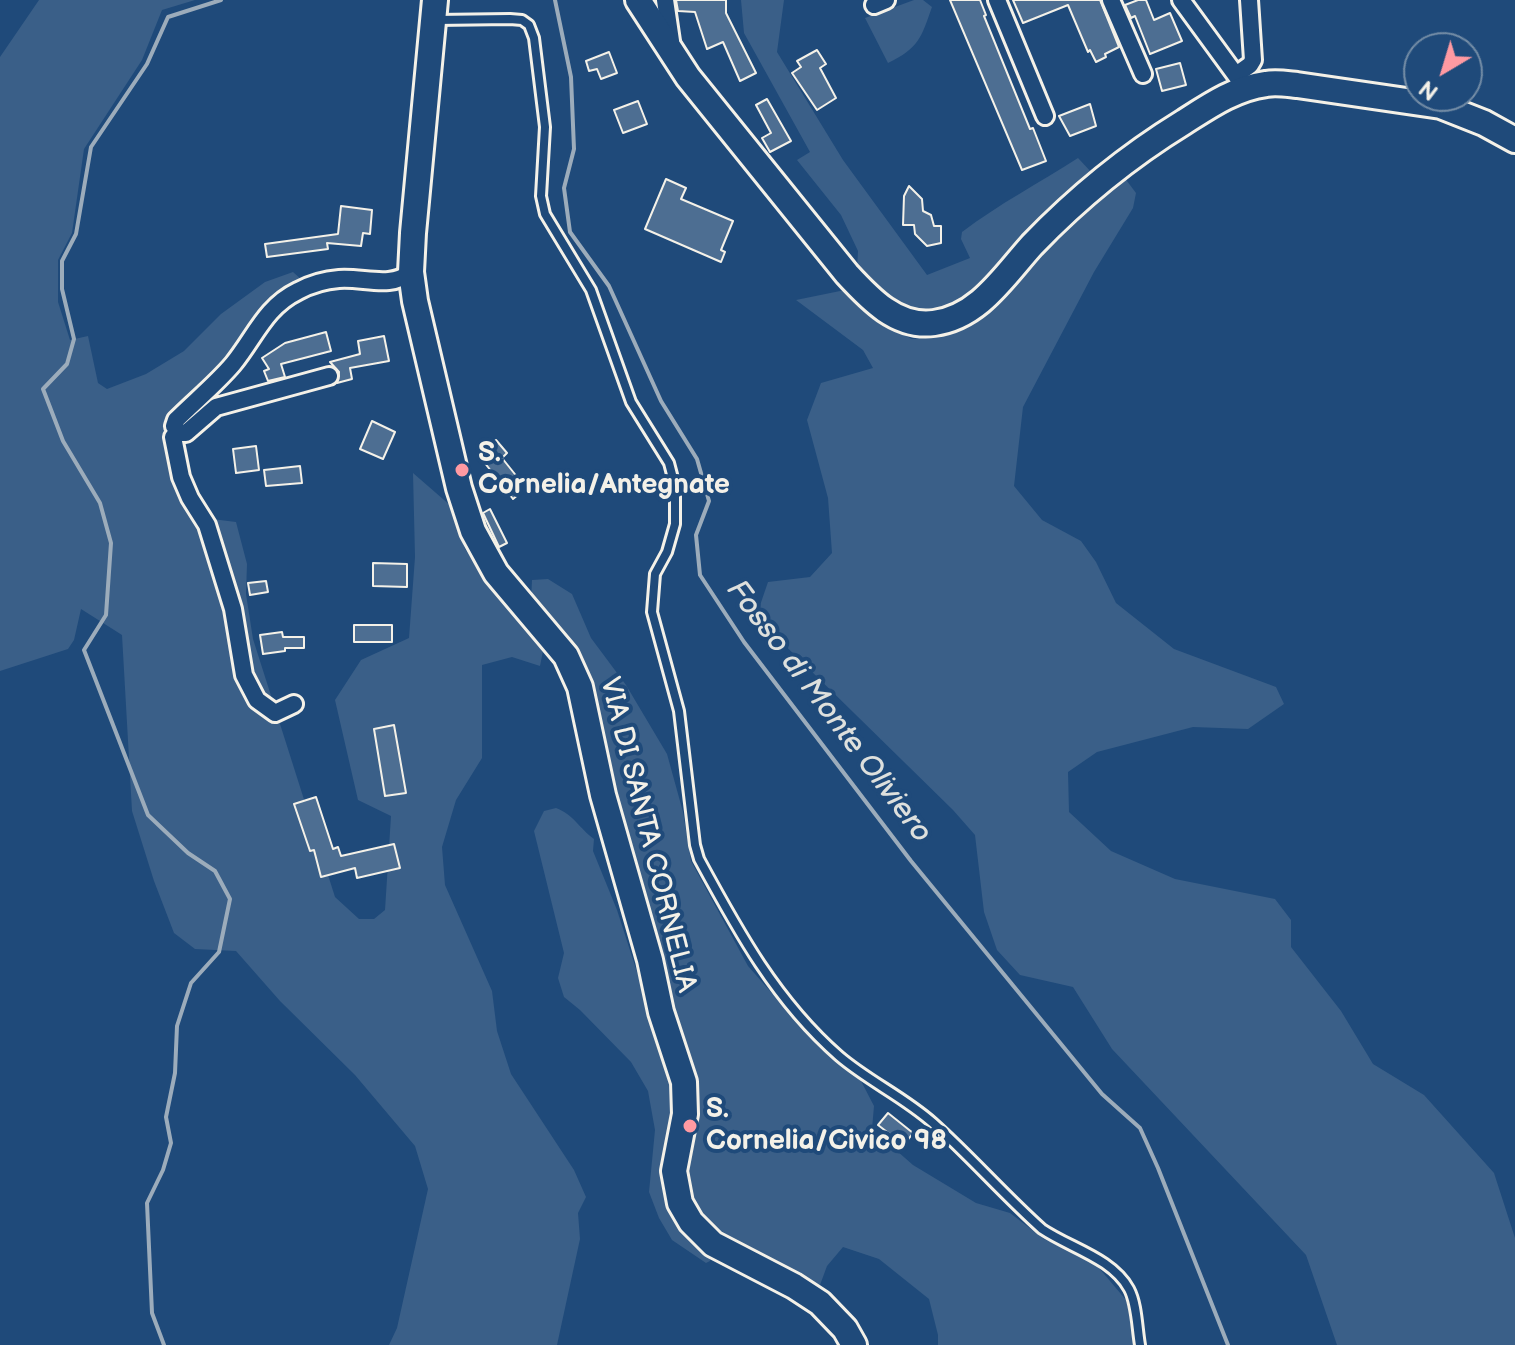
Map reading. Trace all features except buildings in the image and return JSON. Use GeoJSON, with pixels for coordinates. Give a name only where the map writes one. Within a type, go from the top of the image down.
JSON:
{"type":"FeatureCollection","features":[{"type":"Feature","properties":{"kind":"street"},"geometry":{"type":"LineString","coordinates":[[638,0],[674,58],[859,287],[885,310],[923,324],[945,321],[971,309],[994,289],[1062,214],[1103,178],[1144,146],[1241,82],[1253,60],[1249,0]]}},
{"type":"Feature","properties":{"kind":"street"},"geometry":{"type":"LineString","coordinates":[[665,0],[665,17],[674,58]]}},
{"type":"Feature","properties":{"kind":"street"},"geometry":{"type":"LineString","coordinates":[[997,0],[1045,116]]}},
{"type":"Feature","properties":{"kind":"street"},"geometry":{"type":"LineString","coordinates":[[1111,0],[1143,74]]}},
{"type":"Feature","properties":{"kind":"street"},"geometry":{"type":"LineString","coordinates":[[1181,0],[1241,82]]}},
{"type":"Feature","properties":{"kind":"street","name":"VIA DI SANTA CORNELIA"},"geometry":{"type":"LineString","coordinates":[[434,10],[411,272],[452,460],[473,531],[496,573],[560,647],[580,687],[603,795],[650,960],[661,1012],[684,1082],[685,1114],[674,1171],[677,1197],[691,1222],[713,1244],[809,1295],[840,1323],[854,1345]]}},
{"type":"Feature","properties":{"kind":"street"},"geometry":{"type":"LineString","coordinates":[[1241,82],[1276,83],[1441,106],[1484,123],[1515,140]]}},
{"type":"Feature","properties":{"kind":"street"},"geometry":{"type":"LineString","coordinates":[[329,376],[216,407],[188,432],[178,431],[174,426],[176,420],[239,357],[259,324],[289,296],[326,281],[395,281],[411,272]]}},
{"type":"Feature","properties":{"kind":"street"},"geometry":{"type":"LineString","coordinates":[[178,431],[173,437],[175,456],[190,498],[207,525],[221,569],[233,609],[244,675],[257,700],[275,713],[294,704]]}},
{"type":"Feature","properties":{"kind":"lane"},"geometry":{"type":"LineString","coordinates":[[434,10],[522,20],[529,25],[534,38],[545,127],[541,196],[545,214],[591,290],[631,402],[669,463],[675,486],[675,524],[667,552],[655,574],[652,612],[679,711],[699,859],[768,979],[839,1056],[912,1105],[1042,1229],[1119,1275],[1130,1292],[1140,1345]]}},
{"type":"Feature","properties":{"kind":"shaded area"},"geometry":{"type":"Polygon","coordinates":[[[39,0],[195,0],[162,10],[142,60],[84,149],[72,233],[58,260],[58,302],[70,340],[88,336],[98,383],[107,389],[146,374],[184,351],[221,314],[265,282],[293,272],[302,280],[231,360],[174,414],[187,497],[212,519],[236,522],[247,564],[246,594],[253,639],[335,897],[359,919],[374,919],[385,910],[391,816],[358,800],[335,700],[361,660],[409,638],[415,557],[413,473],[451,506],[465,549],[498,595],[544,646],[540,666],[512,657],[482,665],[482,758],[456,800],[442,847],[445,885],[492,991],[497,1031],[511,1074],[574,1170],[586,1197],[578,1213],[580,1239],[557,1345],[389,1345],[397,1328],[428,1189],[415,1146],[355,1075],[280,1001],[236,951],[195,949],[174,933],[132,811],[122,635],[81,609],[74,640],[68,649],[0,671],[0,57],[39,0]]]}},
{"type":"Feature","properties":{"kind":"shaded area"},"geometry":{"type":"Polygon","coordinates":[[[741,0],[784,0],[777,52],[843,160],[927,275],[970,258],[961,239],[962,232],[1078,158],[1093,174],[984,288],[938,313],[911,313],[884,298],[857,270],[858,251],[841,215],[797,160],[810,152],[744,33],[741,0]]]}},
{"type":"Feature","properties":{"kind":"shaded area"},"geometry":{"type":"Polygon","coordinates":[[[914,0],[923,0],[932,7],[925,27],[913,47],[888,63],[865,18],[914,0]]]}},
{"type":"Feature","properties":{"kind":"shaded area"},"geometry":{"type":"Polygon","coordinates":[[[1124,177],[1136,193],[1133,208],[1094,272],[1023,407],[1014,486],[1042,520],[1081,541],[1096,562],[1116,603],[1174,649],[1276,687],[1284,704],[1248,729],[1193,727],[1097,752],[1068,772],[1069,812],[1111,851],[1175,879],[1275,899],[1291,920],[1291,947],[1341,1011],[1373,1064],[1424,1095],[1494,1173],[1515,1238],[1515,1345],[1337,1345],[1306,1255],[1112,1049],[1073,987],[1020,975],[997,950],[984,912],[975,835],[756,617],[768,582],[810,577],[832,553],[828,498],[807,420],[821,383],[873,368],[863,350],[796,300],[845,290],[874,320],[912,339],[941,337],[977,320],[1104,188],[1124,177]]]}},
{"type":"Feature","properties":{"kind":"shaded area"},"geometry":{"type":"Polygon","coordinates":[[[548,579],[572,594],[591,638],[626,685],[667,754],[683,812],[691,861],[748,966],[822,1050],[860,1079],[874,1106],[872,1129],[913,1165],[976,1203],[1010,1213],[1044,1239],[1094,1262],[1126,1300],[1133,1325],[1134,1345],[938,1345],[929,1299],[879,1259],[843,1247],[827,1266],[820,1285],[736,1249],[701,1218],[684,1187],[691,1122],[614,803],[592,696],[582,660],[531,601],[532,580],[548,579]]]}},
{"type":"Feature","properties":{"kind":"shaded area"},"geometry":{"type":"Polygon","coordinates":[[[556,808],[594,839],[593,851],[617,910],[668,1068],[672,1088],[672,1119],[663,1176],[672,1212],[709,1253],[710,1261],[706,1263],[672,1240],[649,1192],[655,1130],[648,1091],[631,1062],[564,997],[558,978],[564,953],[534,831],[544,811],[556,808]]]}},
{"type":"Feature","properties":{"kind":"waterway"},"geometry":{"type":"LineString","coordinates":[[164,1345],[152,1313],[147,1203],[163,1170],[171,1143],[166,1117],[175,1073],[177,1026],[191,983],[219,952],[230,899],[215,871],[188,853],[148,815],[84,650],[106,615],[111,543],[100,503],[63,441],[43,389],[67,364],[74,339],[62,289],[62,261],[76,234],[91,147],[147,64],[168,17],[221,0]]}},
{"type":"Feature","properties":{"kind":"waterway","name":"Fosso di Monte Oliviero"},"geometry":{"type":"LineString","coordinates":[[555,0],[571,77],[574,149],[564,188],[570,232],[609,286],[661,401],[697,459],[709,501],[696,535],[700,575],[744,642],[911,861],[1102,1094],[1140,1128],[1228,1345]]}},
{"type":"Feature","properties":{"kind":"place","name":"S. Cornelia/Antegnate"},"geometry":{"type":"Point","coordinates":[462,470]}},
{"type":"Feature","properties":{"kind":"place","name":"S. Cornelia/Civico 98"},"geometry":{"type":"Point","coordinates":[690,1126]}}]}
